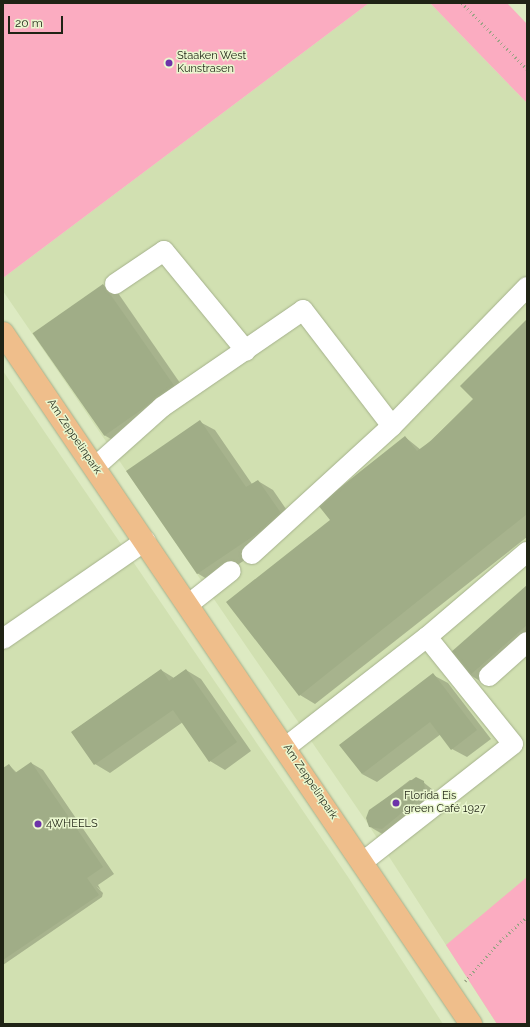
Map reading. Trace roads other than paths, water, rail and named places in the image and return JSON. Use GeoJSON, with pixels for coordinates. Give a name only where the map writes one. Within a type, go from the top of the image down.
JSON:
{"type":"FeatureCollection","features":[{"type":"Feature","properties":{"kind":"main road","name":"Am Zeppelinpark"},"geometry":{"type":"LineString","coordinates":[[3,333],[364,861],[471,1024]]}},
{"type":"Feature","properties":{"kind":"street"},"geometry":{"type":"LineString","coordinates":[[115,284],[164,251],[246,351]]}},
{"type":"Feature","properties":{"kind":"street"},"geometry":{"type":"LineString","coordinates":[[252,554],[392,426],[527,287]]}},
{"type":"Feature","properties":{"kind":"street"},"geometry":{"type":"LineString","coordinates":[[95,467],[162,407],[246,351],[303,310],[392,426]]}},
{"type":"Feature","properties":{"kind":"street"},"geometry":{"type":"LineString","coordinates":[[3,639],[145,541]]}},
{"type":"Feature","properties":{"kind":"street"},"geometry":{"type":"LineString","coordinates":[[286,747],[427,637],[527,552]]}},
{"type":"Feature","properties":{"kind":"street"},"geometry":{"type":"LineString","coordinates":[[189,604],[231,571]]}},
{"type":"Feature","properties":{"kind":"street"},"geometry":{"type":"LineString","coordinates":[[364,861],[514,744],[427,637]]}},
{"type":"Feature","properties":{"kind":"street"},"geometry":{"type":"LineString","coordinates":[[489,676],[527,642]]}},
{"type":"Feature","properties":{"kind":"place","name":"Staaken West Kunstrasen"},"geometry":{"type":"Point","coordinates":[169,63]}},
{"type":"Feature","properties":{"kind":"place","name":"Florida Eis green Café 1927"},"geometry":{"type":"Point","coordinates":[396,803]}},
{"type":"Feature","properties":{"kind":"place","name":"4WHEELS"},"geometry":{"type":"Point","coordinates":[38,824]}}]}
